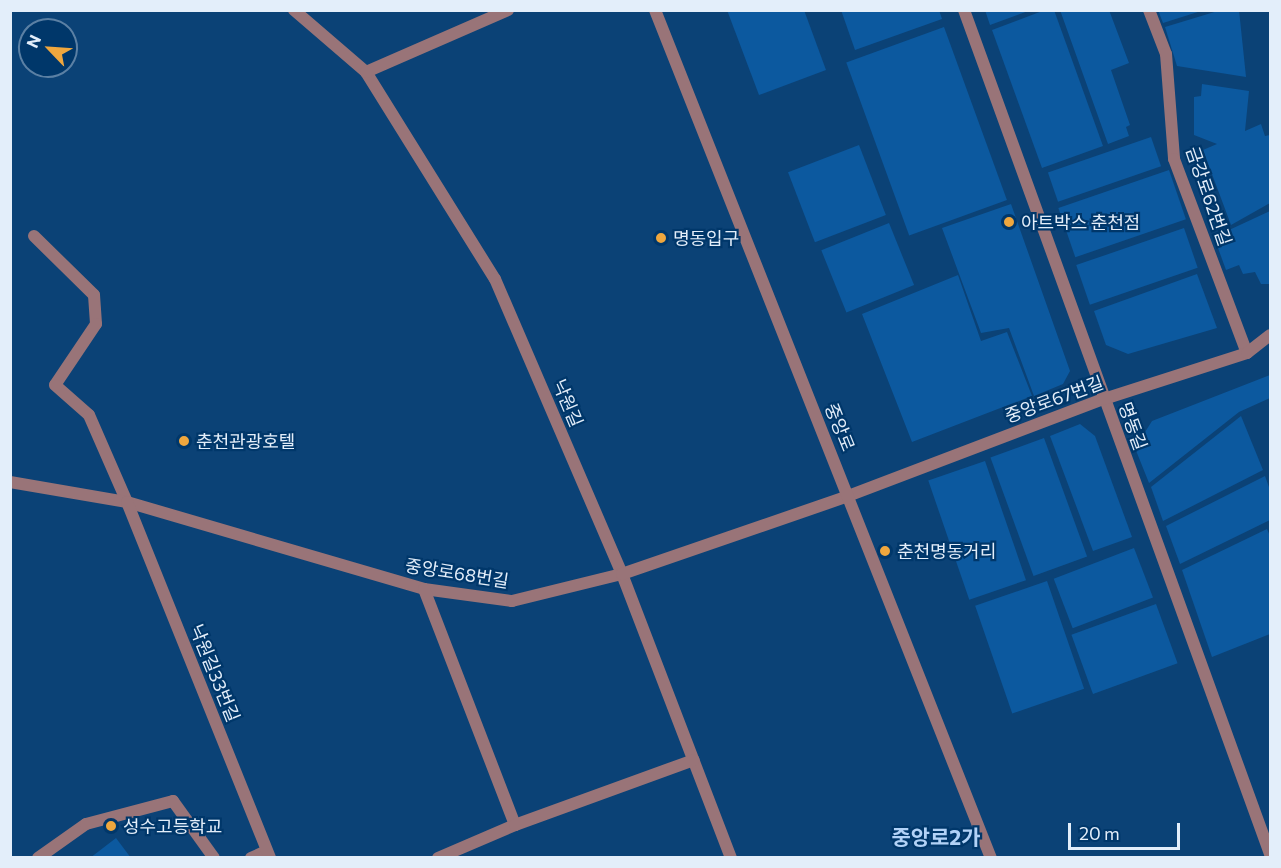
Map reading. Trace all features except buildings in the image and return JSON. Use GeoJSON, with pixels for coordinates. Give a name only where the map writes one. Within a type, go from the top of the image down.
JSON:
{"type":"FeatureCollection","features":[{"type":"Feature","properties":{"kind":"street","name":"낙원길"},"geometry":{"type":"LineString","coordinates":[[294,10],[366,72],[495,279],[622,574],[731,858]]}},
{"type":"Feature","properties":{"kind":"street"},"geometry":{"type":"LineString","coordinates":[[366,72],[508,10]]}},
{"type":"Feature","properties":{"kind":"street","name":"중앙로"},"geometry":{"type":"LineString","coordinates":[[656,10],[991,858]]}},
{"type":"Feature","properties":{"kind":"street","name":"명동길"},"geometry":{"type":"LineString","coordinates":[[964,10],[1270,854]]}},
{"type":"Feature","properties":{"kind":"street","name":"금강로62번길"},"geometry":{"type":"LineString","coordinates":[[1149,10],[1166,54],[1174,159],[1246,353]]}},
{"type":"Feature","properties":{"kind":"street"},"geometry":{"type":"LineString","coordinates":[[34,236],[94,295],[96,324],[55,385],[89,415],[128,502]]}},
{"type":"Feature","properties":{"kind":"street","name":"중앙로67번길"},"geometry":{"type":"LineString","coordinates":[[848,496],[1104,399],[1246,353],[1270,335]]}},
{"type":"Feature","properties":{"kind":"street","name":"중앙로68번길"},"geometry":{"type":"LineString","coordinates":[[10,483],[128,502],[424,589],[512,601],[622,574],[848,496]]}},
{"type":"Feature","properties":{"kind":"street","name":"낙원길33번길"},"geometry":{"type":"LineString","coordinates":[[128,502],[268,854]]}},
{"type":"Feature","properties":{"kind":"street"},"geometry":{"type":"LineString","coordinates":[[424,589],[515,825]]}},
{"type":"Feature","properties":{"kind":"street"},"geometry":{"type":"LineString","coordinates":[[438,858],[515,825],[694,760]]}},
{"type":"Feature","properties":{"kind":"street"},"geometry":{"type":"LineString","coordinates":[[38,858],[86,824],[173,801],[214,858]]}},
{"type":"Feature","properties":{"kind":"street"},"geometry":{"type":"LineString","coordinates":[[251,858],[268,854]]}},
{"type":"Feature","properties":{"kind":"place","name":"아트박스 춘천점"},"geometry":{"type":"Point","coordinates":[1009,222]}},
{"type":"Feature","properties":{"kind":"place","name":"명동입구"},"geometry":{"type":"Point","coordinates":[661,238]}},
{"type":"Feature","properties":{"kind":"place","name":"춘천관광호텔"},"geometry":{"type":"Point","coordinates":[184,441]}},
{"type":"Feature","properties":{"kind":"place","name":"춘천명동거리"},"geometry":{"type":"Point","coordinates":[885,551]}},
{"type":"Feature","properties":{"kind":"place","name":"성수고등학교"},"geometry":{"type":"Point","coordinates":[111,826]}},
{"type":"Feature","properties":{"kind":"district","name":"중앙로2가"},"geometry":{"type":"Point","coordinates":[936,837]}}]}
